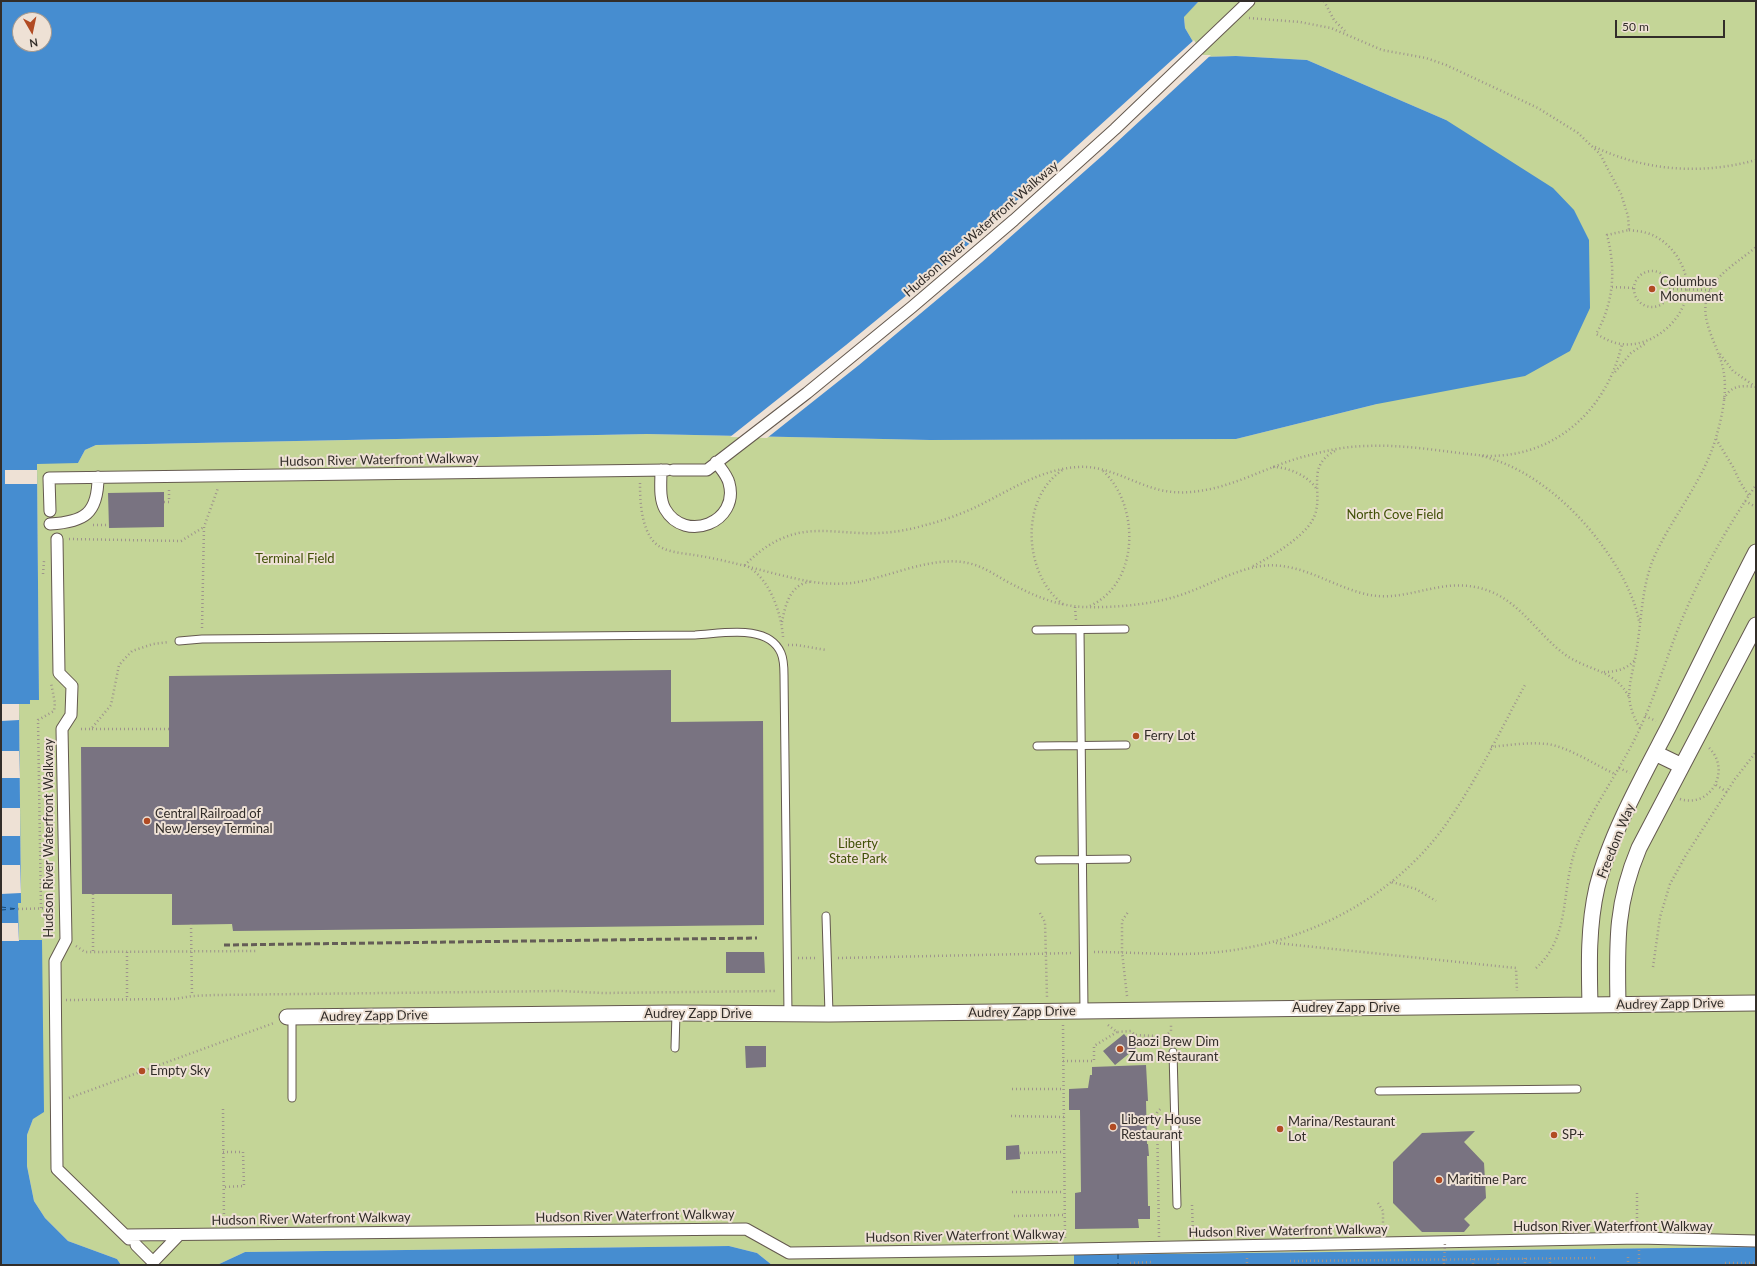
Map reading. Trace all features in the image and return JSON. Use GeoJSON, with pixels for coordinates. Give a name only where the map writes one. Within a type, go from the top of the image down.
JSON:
{"type":"FeatureCollection","features":[{"type":"Feature","properties":{"kind":"street","name":"Hudson River Waterfront Walkway"},"geometry":{"type":"LineString","coordinates":[[180,1235],[153,1262],[57,1169],[55,961],[66,940],[62,728],[71,715],[72,686],[59,673],[49,478],[707,470],[807,393],[900,317],[1014,220],[1109,134],[1249,1]]}},
{"type":"Feature","properties":{"kind":"street"},"geometry":{"type":"LineString","coordinates":[[667,470],[662,501],[670,516],[675,521],[687,526],[701,527],[715,521],[722,515],[730,500],[727,478],[716,462]]}},
{"type":"Feature","properties":{"kind":"street"},"geometry":{"type":"LineString","coordinates":[[51,524],[72,522],[86,514],[95,500],[98,477]]}},
{"type":"Feature","properties":{"kind":"street","name":"Freedom Way"},"geometry":{"type":"LineString","coordinates":[[1590,1005],[1590,938],[1597,888],[1611,845],[1655,753],[1756,552]]}},
{"type":"Feature","properties":{"kind":"street","name":"Freedom Way"},"geometry":{"type":"LineString","coordinates":[[1618,1004],[1618,925],[1624,892],[1639,848],[1756,625]]}},
{"type":"Feature","properties":{"kind":"street"},"geometry":{"type":"LineString","coordinates":[[1655,753],[1682,766]]}},
{"type":"Feature","properties":{"kind":"street","name":"Audrey Zapp Drive"},"geometry":{"type":"LineString","coordinates":[[290,1017],[829,1014],[1756,1003]]}},
{"type":"Feature","properties":{"kind":"street","name":"Hudson River Waterfront Walkway"},"geometry":{"type":"LineString","coordinates":[[130,1240],[180,1235],[224,1234],[746,1229],[788,1253],[1637,1238],[1756,1241]]}},
{"type":"Feature","properties":{"kind":"lane"},"geometry":{"type":"LineString","coordinates":[[1036,630],[1125,629]]}},
{"type":"Feature","properties":{"kind":"lane"},"geometry":{"type":"LineString","coordinates":[[1080,630],[1084,1011]]}},
{"type":"Feature","properties":{"kind":"lane"},"geometry":{"type":"LineString","coordinates":[[179,641],[202,639],[695,635],[747,633],[765,636],[772,640],[781,653],[783,661],[788,1014]]}},
{"type":"Feature","properties":{"kind":"lane"},"geometry":{"type":"LineString","coordinates":[[1037,746],[1126,745]]}},
{"type":"Feature","properties":{"kind":"lane"},"geometry":{"type":"LineString","coordinates":[[1039,860],[1127,859]]}},
{"type":"Feature","properties":{"kind":"lane"},"geometry":{"type":"LineString","coordinates":[[826,916],[826,958],[829,1014]]}},
{"type":"Feature","properties":{"kind":"lane"},"geometry":{"type":"LineString","coordinates":[[675,1048],[676,1014]]}},
{"type":"Feature","properties":{"kind":"lane"},"geometry":{"type":"LineString","coordinates":[[290,1017],[292,1098]]}},
{"type":"Feature","properties":{"kind":"lane"},"geometry":{"type":"LineString","coordinates":[[1173,1052],[1176,1205]]}},
{"type":"Feature","properties":{"kind":"lane"},"geometry":{"type":"LineString","coordinates":[[1379,1091],[1577,1089]]}},
{"type":"Feature","properties":{"kind":"path"},"geometry":{"type":"LineString","coordinates":[[1324,1],[1334,20],[1349,35]]}},
{"type":"Feature","properties":{"kind":"path"},"geometry":{"type":"LineString","coordinates":[[1232,18],[1300,22],[1331,28],[1382,50],[1426,58],[1446,65],[1500,89],[1560,121],[1593,146],[1606,162],[1617,183],[1626,208],[1629,230]]}},
{"type":"Feature","properties":{"kind":"path"},"geometry":{"type":"LineString","coordinates":[[1593,146],[1625,159],[1662,168],[1726,167],[1756,160]]}},
{"type":"Feature","properties":{"kind":"path"},"geometry":{"type":"LineString","coordinates":[[745,564],[774,542],[796,534],[820,530],[874,534],[906,530],[978,506],[1034,477],[1066,468],[1085,467],[1102,470],[1160,490],[1185,492],[1214,488],[1308,455],[1346,448],[1382,446],[1500,456],[1524,451],[1562,435],[1578,422],[1592,409],[1611,378],[1632,353],[1658,335],[1673,322],[1683,307],[1687,289],[1686,281],[1681,263],[1676,254],[1662,241],[1647,233],[1629,230],[1608,235],[1613,259],[1612,287],[1606,312],[1596,334],[1613,342],[1622,344],[1640,343],[1649,340]]}},
{"type":"Feature","properties":{"kind":"path"},"geometry":{"type":"LineString","coordinates":[[1640,728],[1632,712],[1629,697],[1643,598],[1649,570],[1662,542],[1694,488],[1716,438],[1723,404],[1724,374],[1708,327],[1706,302],[1710,290],[1722,275],[1756,247]]}},
{"type":"Feature","properties":{"kind":"path"},"geometry":{"type":"LineString","coordinates":[[1652,271],[1658,272],[1664,276],[1668,281],[1669,289],[1665,300],[1660,304],[1648,306],[1638,300],[1634,288],[1635,281],[1640,276],[1645,272],[1652,271]]}},
{"type":"Feature","properties":{"kind":"path"},"geometry":{"type":"LineString","coordinates":[[1612,287],[1634,288]]}},
{"type":"Feature","properties":{"kind":"path"},"geometry":{"type":"LineString","coordinates":[[1669,289],[1710,290]]}},
{"type":"Feature","properties":{"kind":"path"},"geometry":{"type":"LineString","coordinates":[[1611,378],[1622,344]]}},
{"type":"Feature","properties":{"kind":"path"},"geometry":{"type":"LineString","coordinates":[[1716,347],[1733,371],[1756,388]]}},
{"type":"Feature","properties":{"kind":"path"},"geometry":{"type":"LineString","coordinates":[[1723,404],[1728,392],[1734,388],[1747,386],[1756,388]]}},
{"type":"Feature","properties":{"kind":"path"},"geometry":{"type":"LineString","coordinates":[[1716,438],[1721,450],[1734,467],[1740,482],[1749,496]]}},
{"type":"Feature","properties":{"kind":"path"},"geometry":{"type":"LineString","coordinates":[[1249,568],[1286,545],[1306,528],[1315,514],[1317,474],[1322,462],[1330,454],[1346,448]]}},
{"type":"Feature","properties":{"kind":"path"},"geometry":{"type":"LineString","coordinates":[[1475,455],[1503,463],[1540,485],[1566,504],[1588,527],[1611,558],[1630,593],[1636,609],[1640,627]]}},
{"type":"Feature","properties":{"kind":"path"},"geometry":{"type":"LineString","coordinates":[[1269,468],[1276,467],[1289,470],[1309,480],[1316,488]]}},
{"type":"Feature","properties":{"kind":"path"},"geometry":{"type":"LineString","coordinates":[[1064,605],[1050,593],[1039,574],[1031,532],[1036,510],[1044,490],[1054,477],[1066,468]]}},
{"type":"Feature","properties":{"kind":"path"},"geometry":{"type":"LineString","coordinates":[[640,470],[642,510],[647,528],[654,542],[665,549],[672,551],[745,564],[814,582],[839,584],[865,581],[926,566],[959,562],[985,569],[1036,597],[1064,605],[1088,607],[1132,604],[1167,599],[1191,592],[1220,578],[1249,568],[1274,565],[1298,568],[1355,591],[1378,596],[1390,596],[1449,585],[1473,586],[1494,593],[1512,605],[1567,656],[1584,666],[1603,672],[1621,685],[1629,697]]}},
{"type":"Feature","properties":{"kind":"path"},"geometry":{"type":"LineString","coordinates":[[1088,607],[1100,600],[1111,589],[1122,571],[1129,552],[1129,530],[1124,507],[1115,486],[1102,470]]}},
{"type":"Feature","properties":{"kind":"path"},"geometry":{"type":"LineString","coordinates":[[202,639],[204,527],[224,476]]}},
{"type":"Feature","properties":{"kind":"path"},"geometry":{"type":"LineString","coordinates":[[164,502],[169,502],[169,484]]}},
{"type":"Feature","properties":{"kind":"path"},"geometry":{"type":"LineString","coordinates":[[1536,968],[1550,954],[1558,938],[1568,871],[1572,857],[1583,832],[1627,755],[1640,728],[1679,627],[1696,590],[1730,525],[1756,485]]}},
{"type":"Feature","properties":{"kind":"path"},"geometry":{"type":"LineString","coordinates":[[1745,501],[1756,507]]}},
{"type":"Feature","properties":{"kind":"path"},"geometry":{"type":"LineString","coordinates":[[51,524],[181,541],[204,527]]}},
{"type":"Feature","properties":{"kind":"path"},"geometry":{"type":"LineString","coordinates":[[745,564],[756,572],[771,595],[780,615],[782,626],[783,661]]}},
{"type":"Feature","properties":{"kind":"path"},"geometry":{"type":"LineString","coordinates":[[782,626],[787,602],[796,588],[801,584],[814,582]]}},
{"type":"Feature","properties":{"kind":"path"},"geometry":{"type":"LineString","coordinates":[[91,729],[111,706],[119,665],[132,651],[153,644],[179,641]]}},
{"type":"Feature","properties":{"kind":"path"},"geometry":{"type":"LineString","coordinates":[[783,645],[797,645],[826,650]]}},
{"type":"Feature","properties":{"kind":"path"},"geometry":{"type":"LineString","coordinates":[[1603,672],[1621,669],[1632,664],[1635,659]]}},
{"type":"Feature","properties":{"kind":"path"},"geometry":{"type":"LineString","coordinates":[[787,958],[1046,954],[1084,952],[1205,953],[1232,950],[1273,942],[1316,928],[1336,919],[1392,882],[1421,854],[1443,829],[1463,798],[1526,683]]}},
{"type":"Feature","properties":{"kind":"path"},"geometry":{"type":"LineString","coordinates":[[18,909],[41,908],[38,720],[54,711],[55,703]]}},
{"type":"Feature","properties":{"kind":"path"},"geometry":{"type":"LineString","coordinates":[[81,729],[169,729]]}},
{"type":"Feature","properties":{"kind":"path"},"geometry":{"type":"LineString","coordinates":[[1491,747],[1548,744],[1567,751],[1615,774]]}},
{"type":"Feature","properties":{"kind":"path"},"geometry":{"type":"LineString","coordinates":[[1653,968],[1660,917],[1670,884],[1686,855],[1727,792],[1756,752]]}},
{"type":"Feature","properties":{"kind":"path"},"geometry":{"type":"LineString","coordinates":[[1716,785],[1727,792]]}},
{"type":"Feature","properties":{"kind":"path"},"geometry":{"type":"LineString","coordinates":[[1392,882],[1416,890],[1436,901]]}},
{"type":"Feature","properties":{"kind":"path"},"geometry":{"type":"LineString","coordinates":[[93,894],[93,952]]}},
{"type":"Feature","properties":{"kind":"path"},"geometry":{"type":"LineString","coordinates":[[1128,912],[1122,921],[1122,952],[1128,1010]]}},
{"type":"Feature","properties":{"kind":"path"},"geometry":{"type":"LineString","coordinates":[[1040,913],[1045,922],[1047,1011]]}},
{"type":"Feature","properties":{"kind":"path"},"geometry":{"type":"LineString","coordinates":[[191,924],[192,996]]}},
{"type":"Feature","properties":{"kind":"path"},"geometry":{"type":"LineString","coordinates":[[66,940],[85,952],[258,951]]}},
{"type":"Feature","properties":{"kind":"path"},"geometry":{"type":"LineString","coordinates":[[1273,942],[1516,968],[1518,1006]]}},
{"type":"Feature","properties":{"kind":"path"},"geometry":{"type":"LineString","coordinates":[[127,952],[127,999]]}},
{"type":"Feature","properties":{"kind":"path"},"geometry":{"type":"LineString","coordinates":[[55,1000],[175,999],[192,996],[560,991],[604,993],[788,991]]}},
{"type":"Feature","properties":{"kind":"path"},"geometry":{"type":"LineString","coordinates":[[1160,1040],[1171,1031],[1171,1010]]}},
{"type":"Feature","properties":{"kind":"path"},"geometry":{"type":"LineString","coordinates":[[56,1103],[290,1017]]}},
{"type":"Feature","properties":{"kind":"path"},"geometry":{"type":"LineString","coordinates":[[1105,1023],[1117,1032]]}},
{"type":"Feature","properties":{"kind":"path"},"geometry":{"type":"LineString","coordinates":[[1065,1248],[1063,1024],[1070,1024]]}},
{"type":"Feature","properties":{"kind":"path"},"geometry":{"type":"LineString","coordinates":[[1063,1061],[1094,1061],[1094,1046],[1117,1032],[1131,1031],[1135,1035],[1156,1036],[1173,1052]]}},
{"type":"Feature","properties":{"kind":"path"},"geometry":{"type":"LineString","coordinates":[[1012,1089],[1063,1089]]}},
{"type":"Feature","properties":{"kind":"path"},"geometry":{"type":"LineString","coordinates":[[1159,1247],[1157,1113],[1161,1108]]}},
{"type":"Feature","properties":{"kind":"path"},"geometry":{"type":"LineString","coordinates":[[223,1109],[224,1234]]}},
{"type":"Feature","properties":{"kind":"path"},"geometry":{"type":"LineString","coordinates":[[1011,1116],[1064,1117]]}},
{"type":"Feature","properties":{"kind":"path"},"geometry":{"type":"LineString","coordinates":[[223,1152],[243,1152],[244,1186],[224,1187]]}},
{"type":"Feature","properties":{"kind":"path"},"geometry":{"type":"LineString","coordinates":[[1020,1153],[1064,1152]]}},
{"type":"Feature","properties":{"kind":"path"},"geometry":{"type":"LineString","coordinates":[[1012,1192],[1064,1192]]}},
{"type":"Feature","properties":{"kind":"path"},"geometry":{"type":"LineString","coordinates":[[1637,1238],[1638,1193]]}},
{"type":"Feature","properties":{"kind":"path"},"geometry":{"type":"LineString","coordinates":[[1378,1203],[1383,1211],[1384,1243]]}},
{"type":"Feature","properties":{"kind":"path"},"geometry":{"type":"LineString","coordinates":[[1192,1205],[1193,1246]]}},
{"type":"Feature","properties":{"kind":"path"},"geometry":{"type":"LineString","coordinates":[[1014,1216],[1064,1215]]}},
{"type":"Feature","properties":{"kind":"path"},"geometry":{"type":"LineString","coordinates":[[1444,1265],[1445,1242]]}},
{"type":"Feature","properties":{"kind":"path"},"geometry":{"type":"LineString","coordinates":[[1628,1257],[1628,1265]]}},
{"type":"Feature","properties":{"kind":"path"},"geometry":{"type":"LineString","coordinates":[[1524,1258],[1525,1265]]}},
{"type":"Feature","properties":{"kind":"path"},"geometry":{"type":"LineString","coordinates":[[1550,1258],[1550,1265]]}},
{"type":"Feature","properties":{"kind":"path"},"geometry":{"type":"LineString","coordinates":[[1290,1261],[1597,1258]]}},
{"type":"Feature","properties":{"kind":"path"},"geometry":{"type":"LineString","coordinates":[[1415,1259],[1415,1265]]}},
{"type":"Feature","properties":{"kind":"path"},"geometry":{"type":"LineString","coordinates":[[1444,1259],[1444,1265]]}},
{"type":"Feature","properties":{"kind":"path"},"geometry":{"type":"LineString","coordinates":[[1473,1259],[1473,1265]]}},
{"type":"Feature","properties":{"kind":"path"},"geometry":{"type":"LineString","coordinates":[[1498,1259],[1498,1265]]}},
{"type":"Feature","properties":{"kind":"path"},"geometry":{"type":"LineString","coordinates":[[1338,1260],[1338,1265]]}},
{"type":"Feature","properties":{"kind":"path"},"geometry":{"type":"LineString","coordinates":[[1364,1260],[1364,1265]]}},
{"type":"Feature","properties":{"kind":"path"},"geometry":{"type":"LineString","coordinates":[[1389,1260],[1389,1265]]}},
{"type":"Feature","properties":{"kind":"path"},"geometry":{"type":"LineString","coordinates":[[1725,1263],[1756,1263]]}},
{"type":"Feature","properties":{"kind":"green space","name":"Liberty State Park"},"geometry":{"type":"Polygon","coordinates":[[[1199,1],[1756,1],[1756,1247],[1074,1255],[1074,1265],[772,1265],[757,1253],[729,1246],[245,1252],[217,1265],[121,1265],[117,1259],[68,1241],[45,1218],[34,1201],[27,1166],[27,1135],[33,1119],[19,941],[18,903],[21,903],[19,704],[30,704],[30,700],[39,700],[37,463],[78,463],[85,450],[96,445],[647,434],[930,440],[1236,439],[1377,404],[1446,120],[1307,60],[1236,56],[1202,57],[1185,28],[1184,16],[1199,1]]]}},
{"type":"Feature","properties":{"kind":"water"},"geometry":{"type":"Polygon","coordinates":[[[1,1],[1199,1],[1184,17],[1185,28],[1202,57],[1236,56],[1307,60],[1446,120],[1553,188],[1574,210],[1589,240],[1590,308],[1570,351],[1525,376],[1377,404],[1236,439],[930,440],[647,434],[96,445],[85,450],[78,463],[37,464],[39,700],[30,700],[30,704],[19,704],[21,903],[18,903],[19,940],[42,940],[44,1112],[33,1119],[27,1135],[27,1166],[34,1201],[45,1218],[68,1241],[117,1259],[121,1265],[1,1265],[1,1]]]}},
{"type":"Feature","properties":{"kind":"water"},"geometry":{"type":"Polygon","coordinates":[[[729,1246],[757,1253],[772,1265],[217,1265],[245,1252],[729,1246]]]}},
{"type":"Feature","properties":{"kind":"water"},"geometry":{"type":"Polygon","coordinates":[[[1756,1247],[1756,1265],[1074,1265],[1074,1255],[1756,1247]]]}},
{"type":"Feature","properties":{"kind":"pier"},"geometry":{"type":"Polygon","coordinates":[[[1194,40],[1203,55],[1211,55],[1103,155],[982,262],[859,365],[767,438],[730,437],[846,345],[969,244],[1194,40]]]}},
{"type":"Feature","properties":{"kind":"pier"},"geometry":{"type":"Polygon","coordinates":[[[5,470],[37,470],[37,484],[5,484],[5,470]]]}},
{"type":"Feature","properties":{"kind":"pier"},"geometry":{"type":"Polygon","coordinates":[[[1,704],[19,704],[19,720],[1,721],[1,704]]]}},
{"type":"Feature","properties":{"kind":"pier"},"geometry":{"type":"Polygon","coordinates":[[[1,751],[19,751],[20,778],[1,778],[1,751]]]}},
{"type":"Feature","properties":{"kind":"pier"},"geometry":{"type":"Polygon","coordinates":[[[1,808],[20,808],[20,836],[1,836],[1,808]]]}},
{"type":"Feature","properties":{"kind":"pier"},"geometry":{"type":"Polygon","coordinates":[[[1,865],[20,865],[21,893],[1,894],[1,865]]]}},
{"type":"Feature","properties":{"kind":"pier"},"geometry":{"type":"Polygon","coordinates":[[[1,923],[18,923],[19,941],[1,941],[1,923]]]}},
{"type":"Feature","properties":{"kind":"building"},"geometry":{"type":"Polygon","coordinates":[[[164,492],[164,527],[109,528],[108,493],[164,492]]]}},
{"type":"Feature","properties":{"kind":"building"},"geometry":{"type":"Polygon","coordinates":[[[671,670],[671,722],[763,721],[764,925],[233,931],[232,924],[172,925],[172,894],[82,894],[81,747],[169,747],[169,676],[671,670]]]}},
{"type":"Feature","properties":{"kind":"building"},"geometry":{"type":"Polygon","coordinates":[[[726,952],[764,952],[765,973],[726,973],[726,952]]]}},
{"type":"Feature","properties":{"kind":"building"},"geometry":{"type":"Polygon","coordinates":[[[1124,1034],[1136,1048],[1115,1065],[1103,1051],[1124,1034]]]}},
{"type":"Feature","properties":{"kind":"building"},"geometry":{"type":"Polygon","coordinates":[[[745,1046],[766,1046],[766,1067],[746,1068],[745,1046]]]}},
{"type":"Feature","properties":{"kind":"building","name":"Liberty House Restaurant"},"geometry":{"type":"Polygon","coordinates":[[[1146,1065],[1148,1101],[1146,1101],[1147,1144],[1149,1156],[1147,1156],[1148,1206],[1150,1206],[1150,1219],[1138,1219],[1139,1228],[1075,1229],[1075,1193],[1081,1192],[1080,1110],[1069,1110],[1069,1089],[1088,1088],[1090,1075],[1092,1075],[1092,1067],[1146,1065]]]}},
{"type":"Feature","properties":{"kind":"building","name":"Maritime Parc"},"geometry":{"type":"Polygon","coordinates":[[[1475,1131],[1464,1142],[1484,1163],[1486,1198],[1464,1219],[1470,1225],[1464,1232],[1422,1232],[1393,1203],[1393,1162],[1422,1133],[1475,1131]]]}},
{"type":"Feature","properties":{"kind":"building"},"geometry":{"type":"Polygon","coordinates":[[[1019,1145],[1020,1159],[1006,1160],[1006,1146],[1019,1145]]]}},
{"type":"Feature","properties":{"kind":"ferry route"},"geometry":{"type":"LineString","coordinates":[[1,907],[18,909]]}},
{"type":"Feature","properties":{"kind":"ferry route"},"geometry":{"type":"LineString","coordinates":[[1,910],[14,909]]}},
{"type":"Feature","properties":{"kind":"ferry route"},"geometry":{"type":"LineString","coordinates":[[1118,1254],[1118,1265]]}},
{"type":"Feature","properties":{"kind":"railway"},"geometry":{"type":"LineString","coordinates":[[224,945],[757,938]]}},
{"type":"Feature","properties":{"kind":"place","name":"Columbus Monument"},"geometry":{"type":"Point","coordinates":[1652,289]}},
{"type":"Feature","properties":{"kind":"place","name":"Ferry Lot"},"geometry":{"type":"Point","coordinates":[1136,736]}},
{"type":"Feature","properties":{"kind":"place","name":"Central Railroad of New Jersey Terminal"},"geometry":{"type":"Point","coordinates":[147,821]}},
{"type":"Feature","properties":{"kind":"place","name":"Baozi Brew Dim Zum Restaurant"},"geometry":{"type":"Point","coordinates":[1120,1049]}},
{"type":"Feature","properties":{"kind":"place","name":"Empty Sky"},"geometry":{"type":"Point","coordinates":[142,1071]}},
{"type":"Feature","properties":{"kind":"place","name":"Liberty House Restaurant"},"geometry":{"type":"Point","coordinates":[1113,1127]}},
{"type":"Feature","properties":{"kind":"place","name":"Marina/Restaurant Lot"},"geometry":{"type":"Point","coordinates":[1280,1129]}},
{"type":"Feature","properties":{"kind":"place","name":"SP+"},"geometry":{"type":"Point","coordinates":[1554,1135]}},
{"type":"Feature","properties":{"kind":"place","name":"Maritime Parc"},"geometry":{"type":"Point","coordinates":[1439,1180]}},
{"type":"Feature","properties":{"kind":"park label","name":"North Cove Field"},"geometry":{"type":"Point","coordinates":[1395,515]}},
{"type":"Feature","properties":{"kind":"park label","name":"Terminal Field"},"geometry":{"type":"Point","coordinates":[295,559]}}]}
